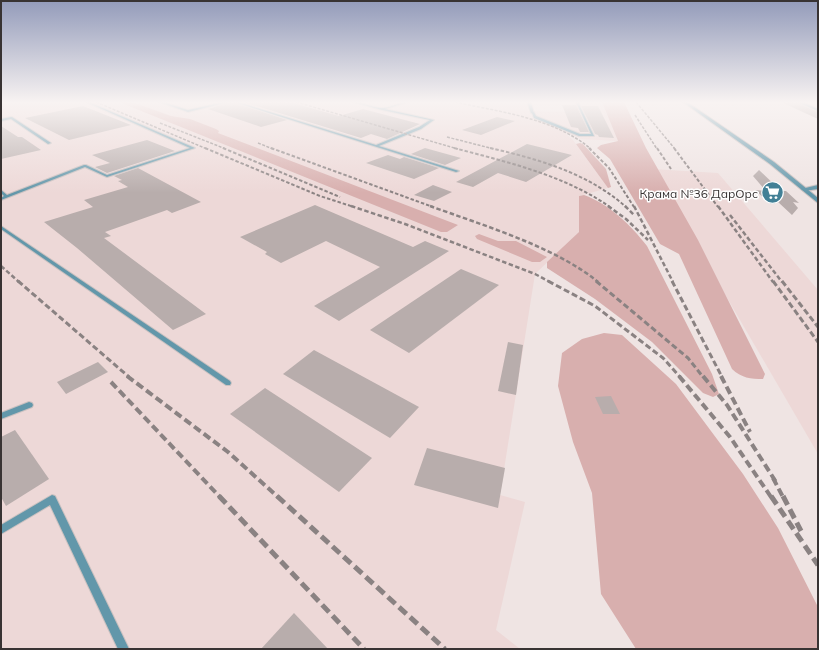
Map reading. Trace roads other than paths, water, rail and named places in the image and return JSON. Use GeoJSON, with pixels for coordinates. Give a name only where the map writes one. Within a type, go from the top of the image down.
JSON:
{"type":"FeatureCollection","features":[{"type":"Feature","properties":{"kind":"street"},"geometry":{"type":"LineString","coordinates":[[729,132],[772,163],[818,201]]}},
{"type":"Feature","properties":{"kind":"street"},"geometry":{"type":"LineString","coordinates":[[804,189],[818,187]]}},
{"type":"Feature","properties":{"kind":"lane"},"geometry":{"type":"LineString","coordinates":[[33,132],[49,143]]}},
{"type":"Feature","properties":{"kind":"lane"},"geometry":{"type":"LineString","coordinates":[[1,199],[85,166],[107,176],[193,148],[157,132]]}},
{"type":"Feature","properties":{"kind":"lane"},"geometry":{"type":"LineString","coordinates":[[332,132],[456,171]]}},
{"type":"Feature","properties":{"kind":"lane"},"geometry":{"type":"LineString","coordinates":[[375,146],[409,132]]}},
{"type":"Feature","properties":{"kind":"lane"},"geometry":{"type":"LineString","coordinates":[[573,132],[580,135],[593,135],[592,132]]}},
{"type":"Feature","properties":{"kind":"lane"},"geometry":{"type":"LineString","coordinates":[[1,190],[7,197]]}},
{"type":"Feature","properties":{"kind":"lane"},"geometry":{"type":"LineString","coordinates":[[1,227],[228,383]]}},
{"type":"Feature","properties":{"kind":"lane"},"geometry":{"type":"LineString","coordinates":[[1,416],[29,405]]}},
{"type":"Feature","properties":{"kind":"lane"},"geometry":{"type":"LineString","coordinates":[[1,530],[52,499],[124,649]]}},
{"type":"Feature","properties":{"kind":"railway"},"geometry":{"type":"LineString","coordinates":[[168,132],[207,149]]}},
{"type":"Feature","properties":{"kind":"railway"},"geometry":{"type":"LineString","coordinates":[[184,132],[226,149]]}},
{"type":"Feature","properties":{"kind":"railway"},"geometry":{"type":"LineString","coordinates":[[401,132],[458,149]]}},
{"type":"Feature","properties":{"kind":"railway"},"geometry":{"type":"LineString","coordinates":[[565,132],[576,138],[591,149]]}},
{"type":"Feature","properties":{"kind":"railway"},"geometry":{"type":"LineString","coordinates":[[646,132],[657,149]]}},
{"type":"Feature","properties":{"kind":"railway"},"geometry":{"type":"LineString","coordinates":[[661,132],[675,149]]}},
{"type":"Feature","properties":{"kind":"railway"},"geometry":{"type":"LineString","coordinates":[[447,137],[494,149]]}},
{"type":"Feature","properties":{"kind":"railway"},"geometry":{"type":"LineString","coordinates":[[258,143],[273,149]]}},
{"type":"Feature","properties":{"kind":"railway"},"geometry":{"type":"LineString","coordinates":[[205,148],[320,196],[354,207]]}},
{"type":"Feature","properties":{"kind":"railway"},"geometry":{"type":"LineString","coordinates":[[223,148],[340,197]]}},
{"type":"Feature","properties":{"kind":"railway"},"geometry":{"type":"LineString","coordinates":[[271,148],[433,207]]}},
{"type":"Feature","properties":{"kind":"railway"},"geometry":{"type":"LineString","coordinates":[[454,148],[515,164],[554,178],[574,186],[610,207]]}},
{"type":"Feature","properties":{"kind":"railway"},"geometry":{"type":"LineString","coordinates":[[490,148],[494,149]]}},
{"type":"Feature","properties":{"kind":"railway"},"geometry":{"type":"LineString","coordinates":[[589,148],[609,168],[634,207]]}},
{"type":"Feature","properties":{"kind":"railway"},"geometry":{"type":"LineString","coordinates":[[657,148],[671,169]]}},
{"type":"Feature","properties":{"kind":"railway"},"geometry":{"type":"LineString","coordinates":[[674,148],[718,207]]}},
{"type":"Feature","properties":{"kind":"railway"},"geometry":{"type":"LineString","coordinates":[[494,149],[526,157],[579,176],[611,195],[626,207]]}},
{"type":"Feature","properties":{"kind":"railway"},"geometry":{"type":"LineString","coordinates":[[430,206],[518,238],[561,258],[581,269],[598,282]]}},
{"type":"Feature","properties":{"kind":"railway"},"geometry":{"type":"LineString","coordinates":[[608,206],[626,219],[648,240]]}},
{"type":"Feature","properties":{"kind":"railway"},"geometry":{"type":"LineString","coordinates":[[634,206],[673,282]]}},
{"type":"Feature","properties":{"kind":"railway"},"geometry":{"type":"LineString","coordinates":[[718,206],[773,282]]}},
{"type":"Feature","properties":{"kind":"railway"},"geometry":{"type":"LineString","coordinates":[[354,207],[405,224],[535,274],[550,282]]}},
{"type":"Feature","properties":{"kind":"railway"},"geometry":{"type":"LineString","coordinates":[[626,207],[634,215]]}},
{"type":"Feature","properties":{"kind":"railway"},"geometry":{"type":"LineString","coordinates":[[730,215],[782,282]]}},
{"type":"Feature","properties":{"kind":"railway"},"geometry":{"type":"LineString","coordinates":[[1,266],[19,282]]}},
{"type":"Feature","properties":{"kind":"railway"},"geometry":{"type":"LineString","coordinates":[[18,281],[129,377]]}},
{"type":"Feature","properties":{"kind":"railway"},"geometry":{"type":"LineString","coordinates":[[548,281],[595,306],[663,358],[680,377]]}},
{"type":"Feature","properties":{"kind":"railway"},"geometry":{"type":"LineString","coordinates":[[596,281],[688,358],[703,377]]}},
{"type":"Feature","properties":{"kind":"railway"},"geometry":{"type":"LineString","coordinates":[[672,281],[722,377]]}},
{"type":"Feature","properties":{"kind":"railway"},"geometry":{"type":"LineString","coordinates":[[773,281],[818,342]]}},
{"type":"Feature","properties":{"kind":"railway"},"geometry":{"type":"LineString","coordinates":[[782,281],[818,327]]}},
{"type":"Feature","properties":{"kind":"railway"},"geometry":{"type":"LineString","coordinates":[[127,376],[228,452],[278,497]]}},
{"type":"Feature","properties":{"kind":"railway"},"geometry":{"type":"LineString","coordinates":[[679,376],[730,437],[771,497]]}},
{"type":"Feature","properties":{"kind":"railway"},"geometry":{"type":"LineString","coordinates":[[703,376],[727,405],[776,482]]}},
{"type":"Feature","properties":{"kind":"railway"},"geometry":{"type":"LineString","coordinates":[[721,376],[750,432]]}},
{"type":"Feature","properties":{"kind":"railway"},"geometry":{"type":"LineString","coordinates":[[111,382],[220,497]]}},
{"type":"Feature","properties":{"kind":"railway"},"geometry":{"type":"LineString","coordinates":[[773,478],[783,497]]}},
{"type":"Feature","properties":{"kind":"railway"},"geometry":{"type":"LineString","coordinates":[[219,496],[364,649]]}},
{"type":"Feature","properties":{"kind":"railway"},"geometry":{"type":"LineString","coordinates":[[277,496],[445,649]]}},
{"type":"Feature","properties":{"kind":"railway"},"geometry":{"type":"LineString","coordinates":[[771,496],[818,565]]}},
{"type":"Feature","properties":{"kind":"railway"},"geometry":{"type":"LineString","coordinates":[[783,496],[801,531]]}},
{"type":"Feature","properties":{"kind":"place","name":"Крама №36 ДарОрс"},"geometry":{"type":"Point","coordinates":[773,193]}}]}
